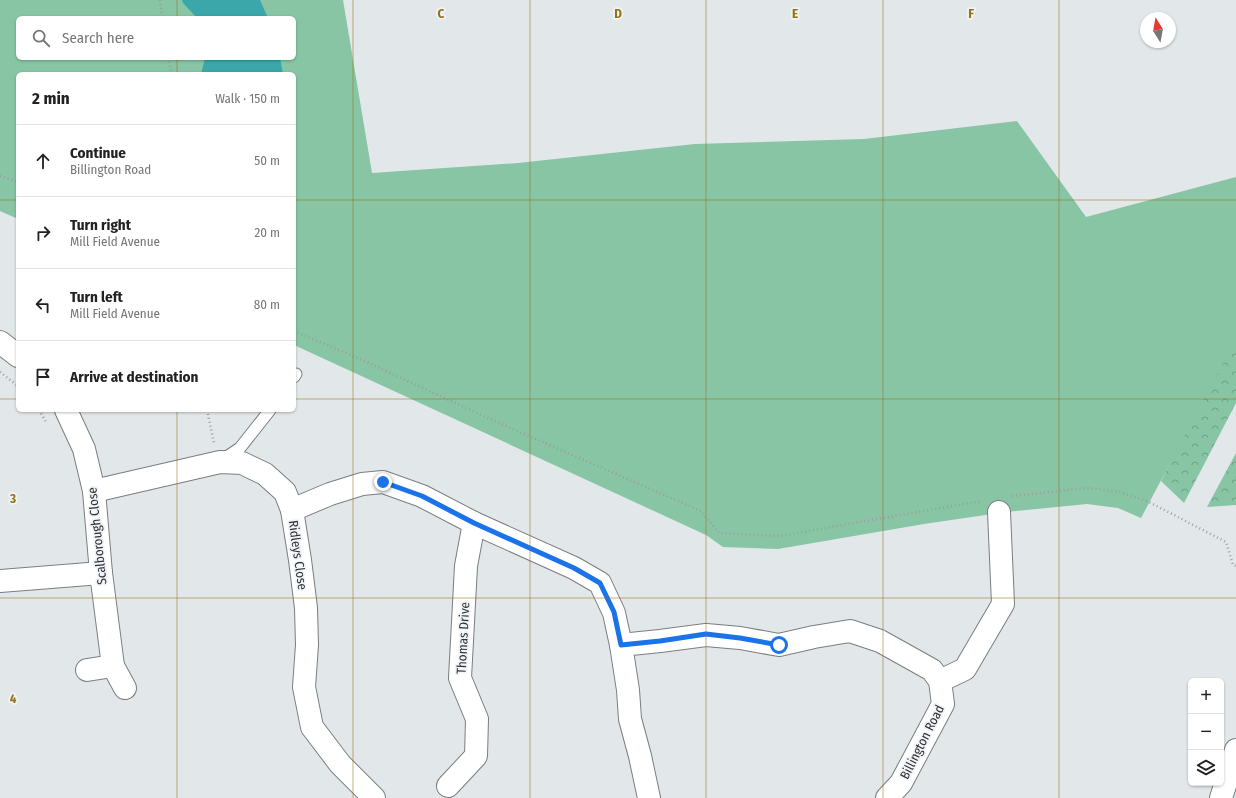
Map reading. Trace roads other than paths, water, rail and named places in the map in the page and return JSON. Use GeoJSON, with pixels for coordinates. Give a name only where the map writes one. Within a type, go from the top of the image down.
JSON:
{"type":"FeatureCollection","features":[{"type":"Feature","properties":{"kind":"street"},"geometry":{"type":"LineString","coordinates":[[0,342],[16,354]]}},
{"type":"Feature","properties":{"kind":"street","name":"Scalborough Close"},"geometry":{"type":"LineString","coordinates":[[67,412],[84,449],[94,491],[101,573],[113,666],[126,688]]}},
{"type":"Feature","properties":{"kind":"street","name":"Ridleys Close"},"geometry":{"type":"LineString","coordinates":[[94,491],[220,462],[242,463],[265,474],[285,492],[292,510],[306,608],[307,645],[304,687],[312,727],[340,764],[374,798]]}},
{"type":"Feature","properties":{"kind":"street"},"geometry":{"type":"LineString","coordinates":[[292,510],[330,494],[362,484],[383,482],[422,496],[474,523],[574,568],[600,583],[614,612],[628,690],[630,719],[649,798]]}},
{"type":"Feature","properties":{"kind":"street"},"geometry":{"type":"LineString","coordinates":[[621,645],[706,634],[779,645],[850,631],[880,641],[893,648],[932,670],[940,681],[966,669],[1003,604],[997,503]]}},
{"type":"Feature","properties":{"kind":"street","name":"Thomas Drive"},"geometry":{"type":"LineString","coordinates":[[448,786],[476,756],[478,719],[460,678],[466,566],[474,523]]}},
{"type":"Feature","properties":{"kind":"street"},"geometry":{"type":"LineString","coordinates":[[0,581],[101,573]]}},
{"type":"Feature","properties":{"kind":"street"},"geometry":{"type":"LineString","coordinates":[[87,670],[113,666]]}},
{"type":"Feature","properties":{"kind":"street","name":"Billington Road"},"geometry":{"type":"LineString","coordinates":[[888,798],[901,783],[943,704],[940,681]]}},
{"type":"Feature","properties":{"kind":"street"},"geometry":{"type":"LineString","coordinates":[[1221,798],[1236,750]]}},
{"type":"Feature","properties":{"kind":"lane"},"geometry":{"type":"LineString","coordinates":[[220,462],[240,448],[268,412]]}},
{"type":"Feature","properties":{"kind":"water"},"geometry":{"type":"Polygon","coordinates":[[[182,0],[260,0],[267,16],[195,16],[182,0]]]}},
{"type":"Feature","properties":{"kind":"water"},"geometry":{"type":"Polygon","coordinates":[[[204,60],[280,60],[283,72],[202,72],[204,60]]]}}]}
